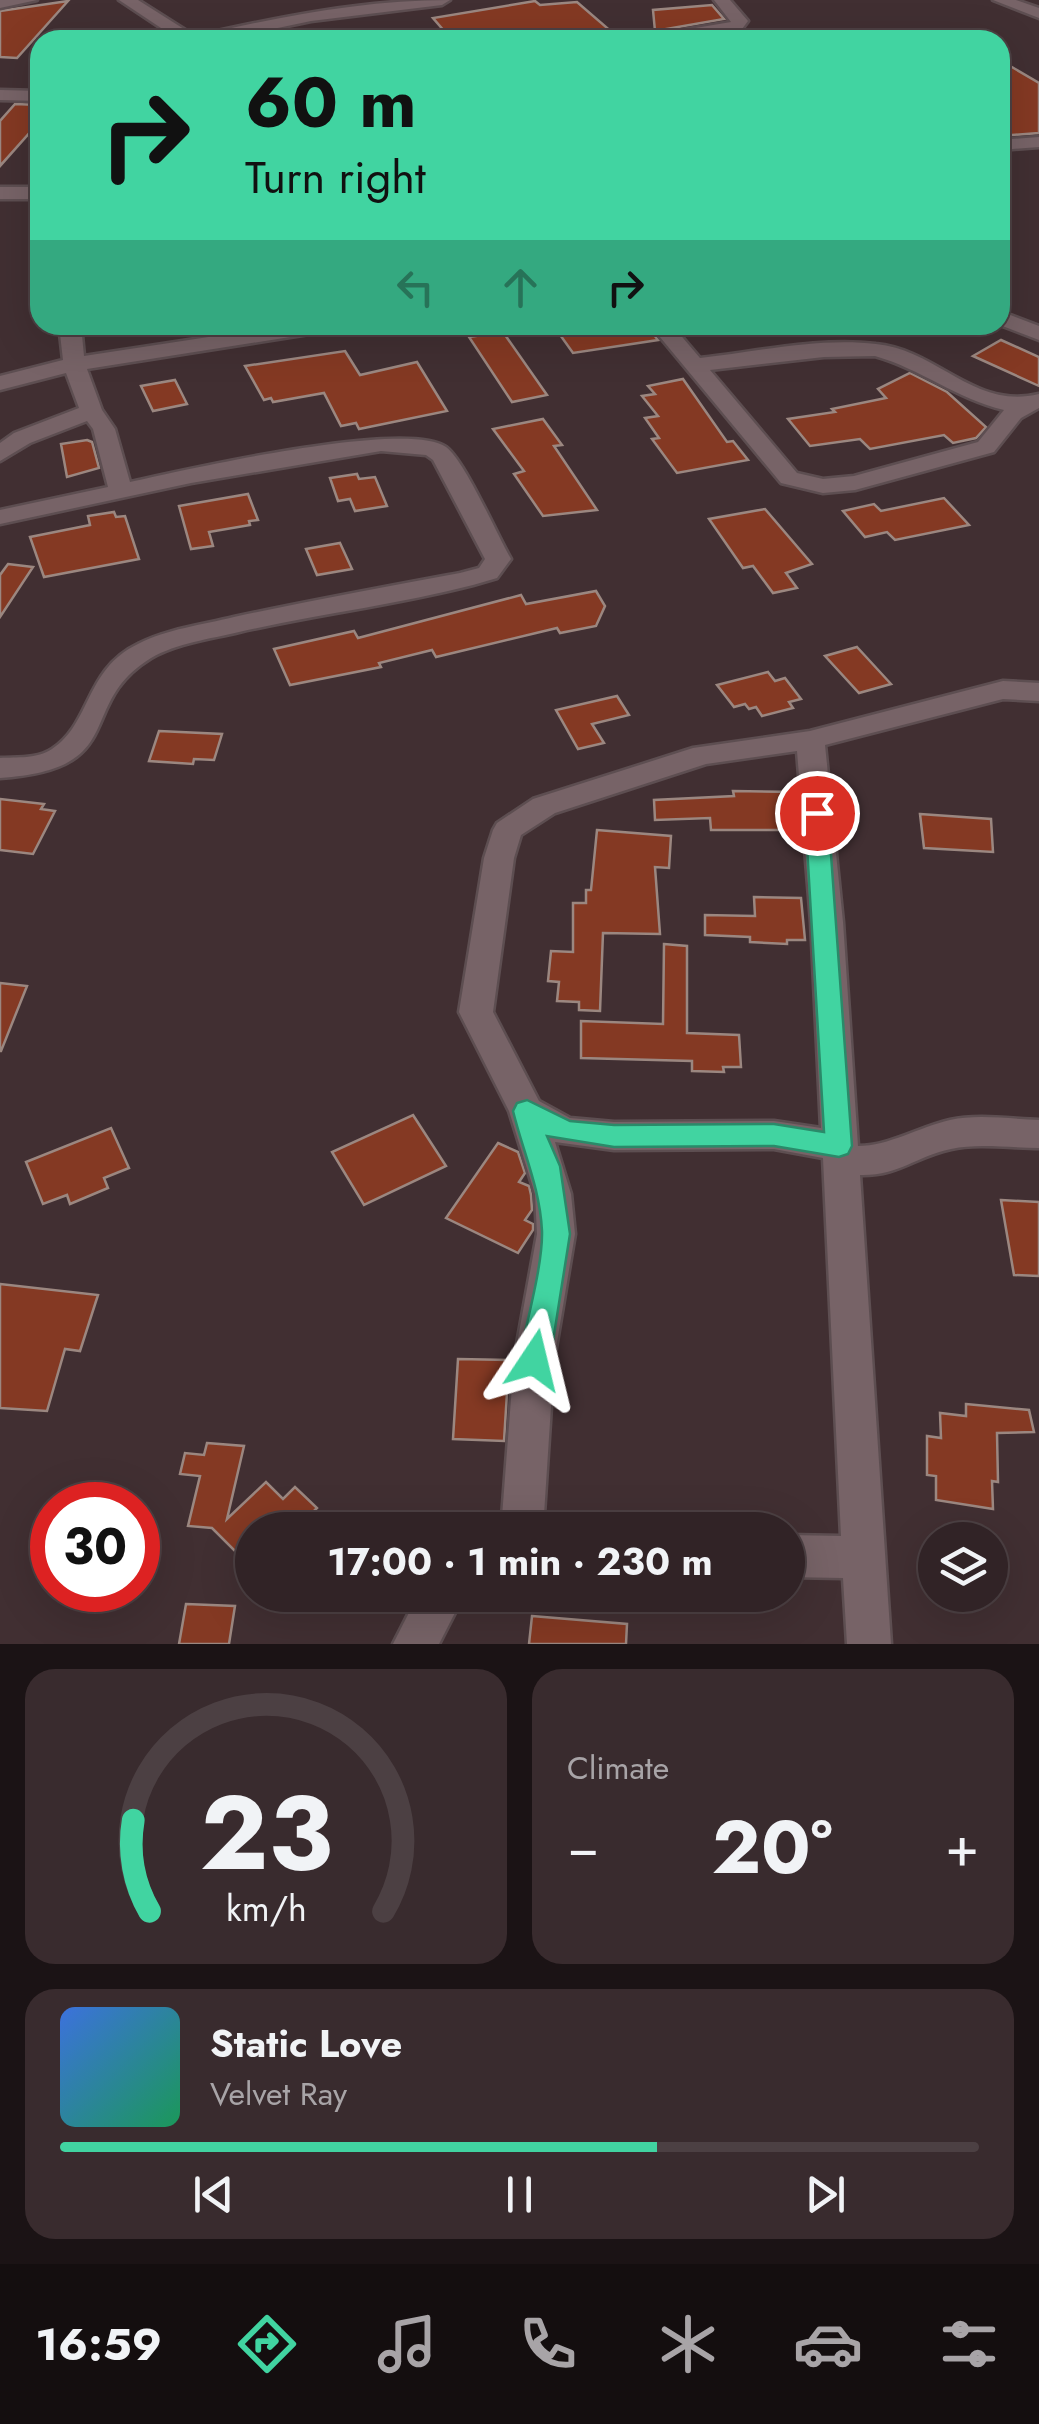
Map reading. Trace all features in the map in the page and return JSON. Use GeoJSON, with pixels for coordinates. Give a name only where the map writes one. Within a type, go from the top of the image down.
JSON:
{"type":"FeatureCollection","features":[{"type":"Feature","properties":{"kind":"street"},"geometry":{"type":"LineString","coordinates":[[0,3],[29,0]]}},
{"type":"Feature","properties":{"kind":"street"},"geometry":{"type":"LineString","coordinates":[[127,0],[182,30]]}},
{"type":"Feature","properties":{"kind":"street"},"geometry":{"type":"LineString","coordinates":[[299,0],[311,16]]}},
{"type":"Feature","properties":{"kind":"street"},"geometry":{"type":"LineString","coordinates":[[236,30],[311,16],[442,0]]}},
{"type":"Feature","properties":{"kind":"street"},"geometry":{"type":"LineString","coordinates":[[713,30],[736,26],[740,20],[722,0]]}},
{"type":"Feature","properties":{"kind":"street"},"geometry":{"type":"LineString","coordinates":[[1002,0],[1039,12]]}},
{"type":"Feature","properties":{"kind":"street"},"geometry":{"type":"LineString","coordinates":[[0,95],[30,96]]}},
{"type":"Feature","properties":{"kind":"street"},"geometry":{"type":"LineString","coordinates":[[1010,144],[1039,142]]}},
{"type":"Feature","properties":{"kind":"street"},"geometry":{"type":"LineString","coordinates":[[0,192],[30,192]]}},
{"type":"Feature","properties":{"kind":"street"},"geometry":{"type":"LineString","coordinates":[[1010,322],[1039,334]]}},
{"type":"Feature","properties":{"kind":"street"},"geometry":{"type":"LineString","coordinates":[[71,335],[74,364],[92,411],[104,429],[121,492]]}},
{"type":"Feature","properties":{"kind":"street"},"geometry":{"type":"LineString","coordinates":[[0,384],[74,364],[263,335]]}},
{"type":"Feature","properties":{"kind":"street"},"geometry":{"type":"LineString","coordinates":[[670,335],[789,478],[804,484],[855,483],[986,447],[1000,435],[1008,416],[1028,404]]}},
{"type":"Feature","properties":{"kind":"street"},"geometry":{"type":"LineString","coordinates":[[696,365],[824,351],[876,350],[908,359],[976,397],[1028,404]]}},
{"type":"Feature","properties":{"kind":"street"},"geometry":{"type":"LineString","coordinates":[[0,454],[22,438],[92,411]]}},
{"type":"Feature","properties":{"kind":"street"},"geometry":{"type":"LineString","coordinates":[[0,517],[191,476],[381,444],[432,448],[444,456],[498,560],[488,572],[464,580],[290,612],[160,644],[121,666],[105,687],[82,738],[68,756],[27,767],[0,768]]}},
{"type":"Feature","properties":{"kind":"street"},"geometry":{"type":"LineString","coordinates":[[523,1512],[534,1360],[556,1234],[546,1166],[534,1142],[527,1111],[476,1012],[499,858],[508,830],[544,806],[703,754],[810,740],[1003,690],[1039,692]]}},
{"type":"Feature","properties":{"kind":"street"},"geometry":{"type":"LineString","coordinates":[[810,740],[826,922],[869,1644]]}},
{"type":"Feature","properties":{"kind":"street"},"geometry":{"type":"LineString","coordinates":[[527,1111],[548,1126],[570,1132],[614,1136],[774,1135],[839,1153],[884,1160],[921,1142],[956,1133],[1039,1134]]}},
{"type":"Feature","properties":{"kind":"street"},"geometry":{"type":"LineString","coordinates":[[805,1556],[864,1558]]}},
{"type":"Feature","properties":{"kind":"street"},"geometry":{"type":"LineString","coordinates":[[416,1644],[433,1612]]}},
{"type":"Feature","properties":{"kind":"building"},"geometry":{"type":"Polygon","coordinates":[[[68,1],[42,30],[30,30],[30,43],[17,58],[0,57],[0,11],[68,1]]]}},
{"type":"Feature","properties":{"kind":"building"},"geometry":{"type":"Polygon","coordinates":[[[535,1],[540,5],[577,2],[610,30],[443,30],[433,18],[535,1]]]}},
{"type":"Feature","properties":{"kind":"building"},"geometry":{"type":"Polygon","coordinates":[[[712,5],[724,19],[655,30],[653,10],[712,5]]]}},
{"type":"Feature","properties":{"kind":"building"},"geometry":{"type":"Polygon","coordinates":[[[1010,66],[1039,83],[1039,133],[1010,135],[1010,66]]]}},
{"type":"Feature","properties":{"kind":"building"},"geometry":{"type":"Polygon","coordinates":[[[15,104],[30,105],[30,132],[0,166],[0,121],[15,104]]]}},
{"type":"Feature","properties":{"kind":"building"},"geometry":{"type":"Polygon","coordinates":[[[505,335],[547,395],[512,402],[469,337],[505,335]]]}},
{"type":"Feature","properties":{"kind":"building"},"geometry":{"type":"Polygon","coordinates":[[[560,335],[654,335],[658,340],[573,353],[560,335]]]}},
{"type":"Feature","properties":{"kind":"building"},"geometry":{"type":"Polygon","coordinates":[[[1001,340],[1039,357],[1039,386],[973,356],[1001,340]]]}},
{"type":"Feature","properties":{"kind":"building"},"geometry":{"type":"Polygon","coordinates":[[[345,351],[360,375],[417,362],[447,411],[359,429],[356,423],[341,426],[324,393],[273,402],[271,398],[264,400],[245,366],[345,351]]]}},
{"type":"Feature","properties":{"kind":"building"},"geometry":{"type":"Polygon","coordinates":[[[910,373],[947,392],[986,427],[976,438],[953,443],[944,435],[870,449],[860,439],[810,446],[788,419],[835,412],[832,409],[886,398],[878,389],[910,373]]]}},
{"type":"Feature","properties":{"kind":"building"},"geometry":{"type":"Polygon","coordinates":[[[683,379],[727,442],[733,441],[748,460],[677,473],[652,439],[659,438],[645,418],[658,416],[642,396],[655,394],[648,386],[683,379]]]}},
{"type":"Feature","properties":{"kind":"building"},"geometry":{"type":"Polygon","coordinates":[[[175,380],[187,404],[153,411],[141,386],[175,380]]]}},
{"type":"Feature","properties":{"kind":"building"},"geometry":{"type":"Polygon","coordinates":[[[543,419],[562,445],[554,446],[597,510],[543,516],[514,474],[524,471],[493,429],[543,419]]]}},
{"type":"Feature","properties":{"kind":"building"},"geometry":{"type":"Polygon","coordinates":[[[92,442],[99,468],[67,477],[61,444],[92,442]]]}},
{"type":"Feature","properties":{"kind":"building"},"geometry":{"type":"Polygon","coordinates":[[[357,474],[359,479],[375,477],[387,506],[355,511],[350,499],[338,501],[330,478],[357,474]]]}},
{"type":"Feature","properties":{"kind":"building"},"geometry":{"type":"Polygon","coordinates":[[[248,494],[258,520],[209,532],[213,546],[191,549],[179,506],[248,494]]]}},
{"type":"Feature","properties":{"kind":"building"},"geometry":{"type":"Polygon","coordinates":[[[944,498],[969,525],[895,540],[887,532],[865,537],[843,511],[874,504],[881,511],[944,498]]]}},
{"type":"Feature","properties":{"kind":"building"},"geometry":{"type":"Polygon","coordinates":[[[765,509],[812,564],[786,573],[797,588],[773,593],[753,566],[743,568],[709,519],[765,509]]]}},
{"type":"Feature","properties":{"kind":"building"},"geometry":{"type":"Polygon","coordinates":[[[114,512],[116,517],[125,516],[139,559],[44,577],[30,537],[90,525],[88,516],[114,512]]]}},
{"type":"Feature","properties":{"kind":"building"},"geometry":{"type":"Polygon","coordinates":[[[340,543],[352,569],[317,575],[306,549],[340,543]]]}},
{"type":"Feature","properties":{"kind":"building"},"geometry":{"type":"Polygon","coordinates":[[[8,564],[33,567],[0,617],[0,575],[8,564]]]}},
{"type":"Feature","properties":{"kind":"building"},"geometry":{"type":"Polygon","coordinates":[[[596,591],[605,606],[596,626],[560,633],[557,628],[436,657],[432,650],[379,663],[381,667],[290,685],[274,649],[354,631],[358,638],[521,595],[526,604],[596,591]]]}},
{"type":"Feature","properties":{"kind":"building"},"geometry":{"type":"Polygon","coordinates":[[[857,647],[891,684],[859,693],[825,656],[857,647]]]}},
{"type":"Feature","properties":{"kind":"building"},"geometry":{"type":"Polygon","coordinates":[[[768,672],[775,681],[785,678],[801,699],[789,702],[793,708],[762,716],[756,707],[734,707],[717,685],[768,672]]]}},
{"type":"Feature","properties":{"kind":"building"},"geometry":{"type":"Polygon","coordinates":[[[617,696],[629,715],[592,724],[604,743],[578,749],[556,710],[617,696]]]}},
{"type":"Feature","properties":{"kind":"building"},"geometry":{"type":"Polygon","coordinates":[[[159,731],[222,734],[214,760],[194,759],[193,764],[149,761],[159,731]]]}},
{"type":"Feature","properties":{"kind":"building"},"geometry":{"type":"Polygon","coordinates":[[[733,791],[797,792],[800,830],[711,830],[710,818],[655,820],[654,800],[734,796],[733,791]]]}},
{"type":"Feature","properties":{"kind":"building"},"geometry":{"type":"Polygon","coordinates":[[[0,799],[44,804],[41,809],[55,811],[33,854],[0,850],[0,799]]]}},
{"type":"Feature","properties":{"kind":"building"},"geometry":{"type":"Polygon","coordinates":[[[920,814],[991,819],[993,852],[924,848],[920,814]]]}},
{"type":"Feature","properties":{"kind":"building"},"geometry":{"type":"Polygon","coordinates":[[[597,830],[671,836],[669,868],[655,867],[660,934],[603,933],[600,1011],[579,1010],[579,1002],[557,1001],[559,982],[548,981],[551,951],[573,952],[573,903],[586,903],[586,890],[591,890],[597,830]]]}},
{"type":"Feature","properties":{"kind":"building"},"geometry":{"type":"Polygon","coordinates":[[[754,897],[801,898],[805,940],[787,940],[787,944],[705,935],[705,915],[755,916],[754,897]]]}},
{"type":"Feature","properties":{"kind":"building"},"geometry":{"type":"Polygon","coordinates":[[[664,944],[687,946],[687,1033],[739,1035],[741,1067],[723,1067],[724,1072],[692,1071],[692,1061],[581,1058],[581,1021],[663,1024],[664,944]]]}},
{"type":"Feature","properties":{"kind":"building"},"geometry":{"type":"Polygon","coordinates":[[[0,983],[27,986],[1,1051],[0,1051],[0,983]]]}},
{"type":"Feature","properties":{"kind":"building"},"geometry":{"type":"Polygon","coordinates":[[[413,1115],[446,1166],[364,1205],[332,1152],[413,1115]]]}},
{"type":"Feature","properties":{"kind":"building"},"geometry":{"type":"Polygon","coordinates":[[[111,1128],[129,1168],[104,1178],[108,1188],[70,1204],[67,1195],[43,1204],[26,1162],[111,1128]]]}},
{"type":"Feature","properties":{"kind":"building"},"geometry":{"type":"Polygon","coordinates":[[[498,1143],[518,1152],[525,1173],[519,1182],[529,1186],[531,1195],[532,1210],[525,1220],[533,1224],[533,1230],[518,1253],[446,1218],[498,1143]]]}},
{"type":"Feature","properties":{"kind":"building"},"geometry":{"type":"Polygon","coordinates":[[[1001,1200],[1039,1202],[1039,1276],[1014,1275],[1001,1200]]]}},
{"type":"Feature","properties":{"kind":"building"},"geometry":{"type":"Polygon","coordinates":[[[0,1284],[98,1295],[80,1351],[65,1349],[47,1411],[0,1408],[0,1284]]]}},
{"type":"Feature","properties":{"kind":"building"},"geometry":{"type":"Polygon","coordinates":[[[458,1359],[509,1360],[504,1441],[453,1439],[458,1359]]]}},
{"type":"Feature","properties":{"kind":"building"},"geometry":{"type":"Polygon","coordinates":[[[966,1404],[1029,1410],[1034,1432],[997,1433],[998,1482],[992,1481],[993,1509],[936,1500],[936,1476],[927,1475],[927,1436],[941,1438],[940,1413],[966,1416],[966,1404]]]}},
{"type":"Feature","properties":{"kind":"building"},"geometry":{"type":"Polygon","coordinates":[[[207,1443],[244,1446],[227,1519],[266,1482],[283,1499],[295,1487],[317,1508],[313,1512],[235,1512],[235,1551],[212,1528],[188,1526],[200,1476],[180,1474],[185,1453],[204,1455],[207,1443]]]}},
{"type":"Feature","properties":{"kind":"building"},"geometry":{"type":"Polygon","coordinates":[[[186,1604],[235,1606],[229,1644],[179,1644],[186,1604]]]}},
{"type":"Feature","properties":{"kind":"building"},"geometry":{"type":"Polygon","coordinates":[[[532,1616],[627,1624],[626,1644],[529,1644],[532,1616]]]}},
{"type":"Feature","properties":{"kind":"route"},"geometry":{"type":"LineString","coordinates":[[534,1360],[556,1234],[553,1194],[527,1111],[548,1126],[570,1132],[614,1136],[774,1135],[839,1146],[817,813]]}}]}
